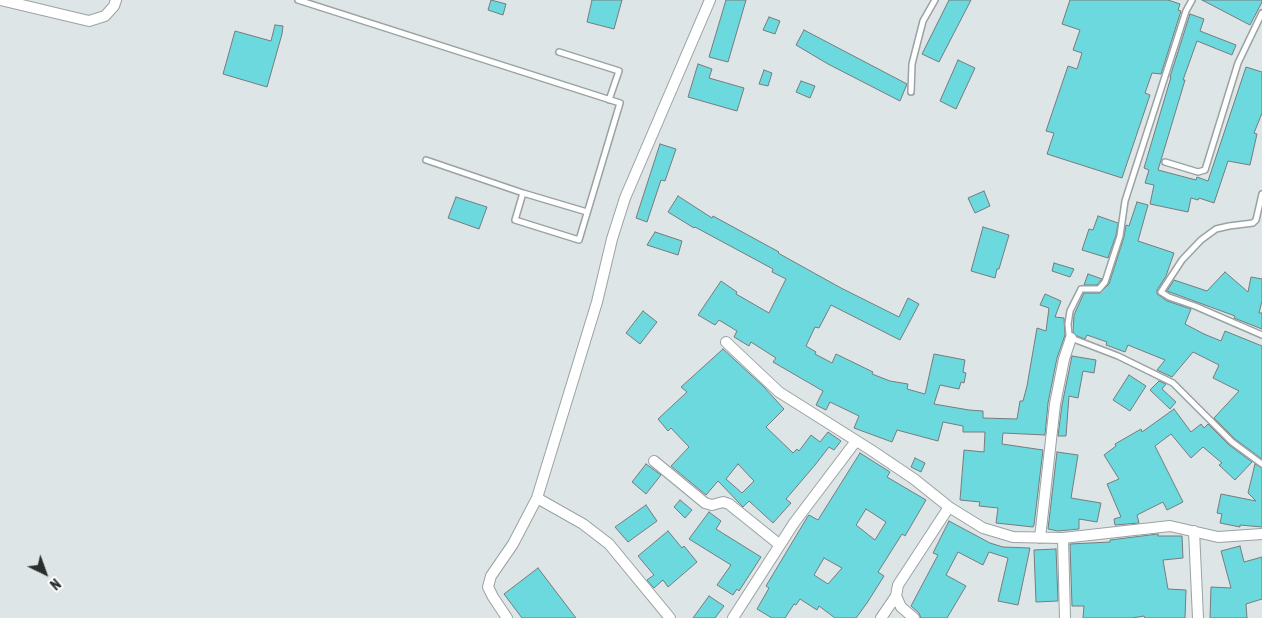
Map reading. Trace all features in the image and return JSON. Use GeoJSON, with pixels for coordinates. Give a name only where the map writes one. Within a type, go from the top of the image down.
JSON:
{"type":"FeatureCollection","features":[{"type":"Feature","properties":{"kind":"street"},"geometry":{"type":"LineString","coordinates":[[1,0],[89,21],[105,16],[116,0]]}},
{"type":"Feature","properties":{"kind":"street"},"geometry":{"type":"LineString","coordinates":[[507,618],[488,587],[491,576],[513,544],[537,498],[588,331],[624,198],[710,0]]}},
{"type":"Feature","properties":{"kind":"street"},"geometry":{"type":"LineString","coordinates":[[1040,538],[1055,404],[1064,359],[1071,338]]}},
{"type":"Feature","properties":{"kind":"street"},"geometry":{"type":"LineString","coordinates":[[726,342],[779,392],[914,479],[949,507],[982,528],[1013,536],[1040,538],[1063,538],[1170,526],[1218,537],[1262,534]]}},
{"type":"Feature","properties":{"kind":"street"},"geometry":{"type":"LineString","coordinates":[[733,618],[794,523],[856,441]]}},
{"type":"Feature","properties":{"kind":"street"},"geometry":{"type":"LineString","coordinates":[[654,462],[704,503],[712,505],[723,502],[729,504],[780,545]]}},
{"type":"Feature","properties":{"kind":"street"},"geometry":{"type":"LineString","coordinates":[[537,498],[583,524],[609,544],[670,618]]}},
{"type":"Feature","properties":{"kind":"street"},"geometry":{"type":"LineString","coordinates":[[881,618],[896,596],[898,585],[949,507]]}},
{"type":"Feature","properties":{"kind":"street"},"geometry":{"type":"LineString","coordinates":[[1194,531],[1198,618]]}},
{"type":"Feature","properties":{"kind":"street"},"geometry":{"type":"LineString","coordinates":[[1063,538],[1065,618]]}},
{"type":"Feature","properties":{"kind":"street"},"geometry":{"type":"LineString","coordinates":[[896,596],[901,607],[914,618]]}},
{"type":"Feature","properties":{"kind":"lane"},"geometry":{"type":"LineString","coordinates":[[298,0],[620,103],[579,240],[515,220],[523,193]]}},
{"type":"Feature","properties":{"kind":"lane"},"geometry":{"type":"LineString","coordinates":[[911,92],[912,64],[924,21],[935,0]]}},
{"type":"Feature","properties":{"kind":"lane"},"geometry":{"type":"LineString","coordinates":[[1192,0],[1186,11],[1125,202],[1120,236],[1105,282],[1099,289],[1081,289],[1070,311],[1068,324],[1071,338],[1118,356],[1173,383],[1232,442],[1262,464]]}},
{"type":"Feature","properties":{"kind":"lane"},"geometry":{"type":"LineString","coordinates":[[1165,162],[1198,172],[1205,170],[1238,62],[1262,13]]}},
{"type":"Feature","properties":{"kind":"lane"},"geometry":{"type":"LineString","coordinates":[[559,52],[619,71],[609,100]]}},
{"type":"Feature","properties":{"kind":"lane"},"geometry":{"type":"LineString","coordinates":[[426,160],[523,193],[587,212]]}},
{"type":"Feature","properties":{"kind":"lane"},"geometry":{"type":"LineString","coordinates":[[1262,194],[1256,220],[1252,223],[1228,226],[1216,230],[1201,240],[1182,260],[1161,292],[1262,335]]}},
{"type":"Feature","properties":{"kind":"building"},"geometry":{"type":"Polygon","coordinates":[[[491,0],[506,4],[503,15],[488,10],[491,0]]]}},
{"type":"Feature","properties":{"kind":"building"},"geometry":{"type":"Polygon","coordinates":[[[592,0],[622,0],[614,29],[587,22],[592,0]]]}},
{"type":"Feature","properties":{"kind":"building"},"geometry":{"type":"Polygon","coordinates":[[[726,0],[746,0],[728,62],[709,57],[726,0]]]}},
{"type":"Feature","properties":{"kind":"building"},"geometry":{"type":"Polygon","coordinates":[[[949,0],[971,0],[939,62],[922,54],[949,0]]]}},
{"type":"Feature","properties":{"kind":"building"},"geometry":{"type":"Polygon","coordinates":[[[1070,0],[1168,0],[1180,4],[1178,10],[1181,11],[1161,74],[1152,73],[1145,93],[1150,95],[1122,178],[1047,154],[1054,133],[1046,131],[1068,66],[1077,69],[1082,53],[1073,50],[1080,30],[1062,24],[1070,0]]]}},
{"type":"Feature","properties":{"kind":"building"},"geometry":{"type":"Polygon","coordinates":[[[1202,0],[1262,0],[1262,2],[1250,25],[1202,0]]]}},
{"type":"Feature","properties":{"kind":"building"},"geometry":{"type":"Polygon","coordinates":[[[1190,14],[1204,19],[1200,31],[1236,45],[1232,55],[1197,41],[1183,80],[1185,80],[1158,170],[1196,180],[1197,177],[1208,181],[1246,67],[1262,72],[1262,113],[1254,133],[1257,134],[1250,165],[1228,161],[1214,203],[1199,198],[1198,200],[1191,198],[1188,212],[1150,204],[1154,185],[1145,183],[1149,170],[1144,168],[1190,14]]]}},
{"type":"Feature","properties":{"kind":"building"},"geometry":{"type":"Polygon","coordinates":[[[769,17],[780,21],[775,34],[763,30],[769,17]]]}},
{"type":"Feature","properties":{"kind":"building"},"geometry":{"type":"Polygon","coordinates":[[[275,25],[283,26],[282,34],[267,87],[223,74],[235,31],[271,41],[275,25]]]}},
{"type":"Feature","properties":{"kind":"building"},"geometry":{"type":"Polygon","coordinates":[[[804,30],[907,84],[900,101],[828,64],[796,45],[804,30]]]}},
{"type":"Feature","properties":{"kind":"building"},"geometry":{"type":"Polygon","coordinates":[[[958,60],[975,68],[956,109],[940,101],[958,60]]]}},
{"type":"Feature","properties":{"kind":"building"},"geometry":{"type":"Polygon","coordinates":[[[698,64],[712,69],[709,78],[744,88],[737,111],[688,97],[698,64]]]}},
{"type":"Feature","properties":{"kind":"building"},"geometry":{"type":"Polygon","coordinates":[[[764,70],[772,73],[768,86],[759,84],[764,70]]]}},
{"type":"Feature","properties":{"kind":"building"},"geometry":{"type":"Polygon","coordinates":[[[801,81],[815,86],[810,98],[796,92],[801,81]]]}},
{"type":"Feature","properties":{"kind":"building"},"geometry":{"type":"Polygon","coordinates":[[[660,144],[676,149],[665,181],[661,180],[647,222],[636,218],[660,144]]]}},
{"type":"Feature","properties":{"kind":"building"},"geometry":{"type":"Polygon","coordinates":[[[984,191],[990,206],[975,213],[968,198],[984,191]]]}},
{"type":"Feature","properties":{"kind":"building"},"geometry":{"type":"Polygon","coordinates":[[[678,196],[712,218],[713,216],[841,288],[899,317],[908,298],[919,304],[900,340],[831,305],[819,328],[815,327],[806,346],[816,352],[815,354],[832,363],[836,354],[873,372],[872,374],[890,381],[908,384],[907,389],[925,394],[934,354],[965,360],[963,372],[966,373],[964,383],[961,382],[959,389],[940,385],[934,404],[983,411],[983,418],[1017,419],[1020,401],[1023,401],[1027,386],[1037,328],[1046,331],[1049,308],[1040,305],[1045,294],[1061,301],[1055,317],[1064,318],[1065,335],[1057,358],[1048,403],[1045,435],[1003,433],[1002,444],[1043,450],[1033,527],[996,523],[998,508],[979,506],[980,502],[960,500],[964,450],[984,452],[985,432],[963,432],[963,426],[943,422],[938,441],[897,430],[892,442],[854,428],[859,416],[830,402],[826,410],[816,405],[823,391],[773,362],[776,358],[751,342],[749,346],[734,337],[737,331],[719,320],[715,325],[698,315],[721,281],[737,292],[736,294],[769,313],[786,279],[772,272],[773,269],[694,228],[668,212],[678,196]]]}},
{"type":"Feature","properties":{"kind":"building"},"geometry":{"type":"Polygon","coordinates":[[[456,197],[487,207],[479,229],[448,218],[456,197]]]}},
{"type":"Feature","properties":{"kind":"building"},"geometry":{"type":"Polygon","coordinates":[[[1137,202],[1148,205],[1138,241],[1174,253],[1166,276],[1157,290],[1157,294],[1167,301],[1191,309],[1185,324],[1204,334],[1221,341],[1225,331],[1262,346],[1262,459],[1235,439],[1214,418],[1239,391],[1213,378],[1219,365],[1193,352],[1172,377],[1157,370],[1165,360],[1128,345],[1125,352],[1106,345],[1107,342],[1087,335],[1085,339],[1073,332],[1074,315],[1084,293],[1100,293],[1109,284],[1126,225],[1129,226],[1137,202]]]}},
{"type":"Feature","properties":{"kind":"building"},"geometry":{"type":"Polygon","coordinates":[[[1098,216],[1118,223],[1108,258],[1082,250],[1089,229],[1093,230],[1098,216]]]}},
{"type":"Feature","properties":{"kind":"building"},"geometry":{"type":"Polygon","coordinates":[[[983,227],[1009,235],[995,278],[971,271],[983,227]]]}},
{"type":"Feature","properties":{"kind":"building"},"geometry":{"type":"Polygon","coordinates":[[[655,232],[682,241],[678,255],[647,245],[655,232]]]}},
{"type":"Feature","properties":{"kind":"building"},"geometry":{"type":"Polygon","coordinates":[[[1054,263],[1074,269],[1070,277],[1052,271],[1054,263]]]}},
{"type":"Feature","properties":{"kind":"building"},"geometry":{"type":"Polygon","coordinates":[[[1225,272],[1248,292],[1251,277],[1262,279],[1262,301],[1259,313],[1262,313],[1262,329],[1234,318],[1235,316],[1167,291],[1174,280],[1207,291],[1225,272]]]}},
{"type":"Feature","properties":{"kind":"building"},"geometry":{"type":"Polygon","coordinates":[[[1088,274],[1102,279],[1097,285],[1084,285],[1088,274]]]}},
{"type":"Feature","properties":{"kind":"building"},"geometry":{"type":"Polygon","coordinates":[[[643,311],[657,322],[640,344],[626,333],[643,311]]]}},
{"type":"Feature","properties":{"kind":"building"},"geometry":{"type":"Polygon","coordinates":[[[723,349],[764,387],[784,409],[766,427],[793,453],[797,449],[799,451],[811,435],[820,442],[828,432],[841,441],[834,450],[829,447],[786,499],[791,503],[773,523],[749,501],[743,507],[718,481],[706,495],[671,466],[689,447],[671,428],[668,431],[658,419],[687,392],[681,387],[723,349]],[[738,464],[726,479],[742,493],[754,481],[738,464]]]}},
{"type":"Feature","properties":{"kind":"building"},"geometry":{"type":"Polygon","coordinates":[[[1072,356],[1096,360],[1094,373],[1083,371],[1078,398],[1069,396],[1066,436],[1058,436],[1062,405],[1072,356]]]}},
{"type":"Feature","properties":{"kind":"building"},"geometry":{"type":"Polygon","coordinates":[[[1129,375],[1146,386],[1130,411],[1113,400],[1129,375]]]}},
{"type":"Feature","properties":{"kind":"building"},"geometry":{"type":"Polygon","coordinates":[[[1159,381],[1166,384],[1162,389],[1176,402],[1170,409],[1150,390],[1159,381]]]}},
{"type":"Feature","properties":{"kind":"building"},"geometry":{"type":"Polygon","coordinates":[[[1174,409],[1191,432],[1201,424],[1204,428],[1208,424],[1229,445],[1252,462],[1235,480],[1219,465],[1222,463],[1203,447],[1191,458],[1171,434],[1155,446],[1183,502],[1167,510],[1163,502],[1137,515],[1139,523],[1115,525],[1114,519],[1121,517],[1107,484],[1119,479],[1104,455],[1116,446],[1115,444],[1141,429],[1142,432],[1174,409]]]}},
{"type":"Feature","properties":{"kind":"building"},"geometry":{"type":"Polygon","coordinates":[[[1057,452],[1078,455],[1071,498],[1101,503],[1097,522],[1079,519],[1079,529],[1058,531],[1048,529],[1057,452]]]}},
{"type":"Feature","properties":{"kind":"building"},"geometry":{"type":"Polygon","coordinates":[[[860,453],[890,472],[887,477],[926,500],[905,536],[902,534],[878,572],[884,576],[856,618],[835,618],[819,606],[817,610],[800,599],[796,605],[794,604],[785,618],[772,618],[757,609],[769,588],[766,586],[808,516],[818,520],[860,453]],[[866,509],[856,525],[875,540],[886,522],[866,509]],[[824,558],[814,575],[828,584],[842,568],[824,558]]]}},
{"type":"Feature","properties":{"kind":"building"},"geometry":{"type":"Polygon","coordinates":[[[915,458],[925,463],[921,472],[911,467],[915,458]]]}},
{"type":"Feature","properties":{"kind":"building"},"geometry":{"type":"Polygon","coordinates":[[[646,464],[661,475],[646,494],[632,482],[646,464]]]}},
{"type":"Feature","properties":{"kind":"building"},"geometry":{"type":"Polygon","coordinates":[[[1255,464],[1262,468],[1262,527],[1240,525],[1240,527],[1220,523],[1222,514],[1217,513],[1221,494],[1256,501],[1248,493],[1255,464]]]}},
{"type":"Feature","properties":{"kind":"building"},"geometry":{"type":"Polygon","coordinates":[[[680,500],[692,510],[685,518],[674,507],[680,500]]]}},
{"type":"Feature","properties":{"kind":"building"},"geometry":{"type":"Polygon","coordinates":[[[646,505],[657,521],[628,542],[615,527],[646,505]]]}},
{"type":"Feature","properties":{"kind":"building"},"geometry":{"type":"Polygon","coordinates":[[[709,512],[721,521],[716,529],[761,557],[739,591],[737,589],[733,595],[717,585],[731,565],[689,539],[709,512]]]}},
{"type":"Feature","properties":{"kind":"building"},"geometry":{"type":"Polygon","coordinates":[[[949,521],[990,543],[1003,547],[1030,548],[1018,605],[998,601],[1008,558],[989,552],[983,565],[958,552],[946,575],[966,586],[947,618],[921,618],[919,613],[911,606],[938,555],[933,553],[949,521]]]}},
{"type":"Feature","properties":{"kind":"building"},"geometry":{"type":"Polygon","coordinates":[[[668,531],[697,562],[668,587],[663,580],[654,588],[647,580],[654,575],[638,556],[668,531]]]}},
{"type":"Feature","properties":{"kind":"building"},"geometry":{"type":"Polygon","coordinates":[[[1158,534],[1158,536],[1182,536],[1183,558],[1163,560],[1168,589],[1186,590],[1185,618],[1145,618],[1144,616],[1132,618],[1083,618],[1084,606],[1072,606],[1070,544],[1110,542],[1110,540],[1158,534]]]}},
{"type":"Feature","properties":{"kind":"building"},"geometry":{"type":"Polygon","coordinates":[[[1240,546],[1244,562],[1262,557],[1262,599],[1246,604],[1247,618],[1210,618],[1211,587],[1231,588],[1221,551],[1240,546]]]}},
{"type":"Feature","properties":{"kind":"building"},"geometry":{"type":"Polygon","coordinates":[[[1056,549],[1058,601],[1036,602],[1034,550],[1056,549]]]}},
{"type":"Feature","properties":{"kind":"building"},"geometry":{"type":"Polygon","coordinates":[[[538,568],[576,618],[522,618],[504,594],[538,568]]]}},
{"type":"Feature","properties":{"kind":"building"},"geometry":{"type":"Polygon","coordinates":[[[709,596],[724,606],[715,618],[693,618],[709,596]]]}}]}
